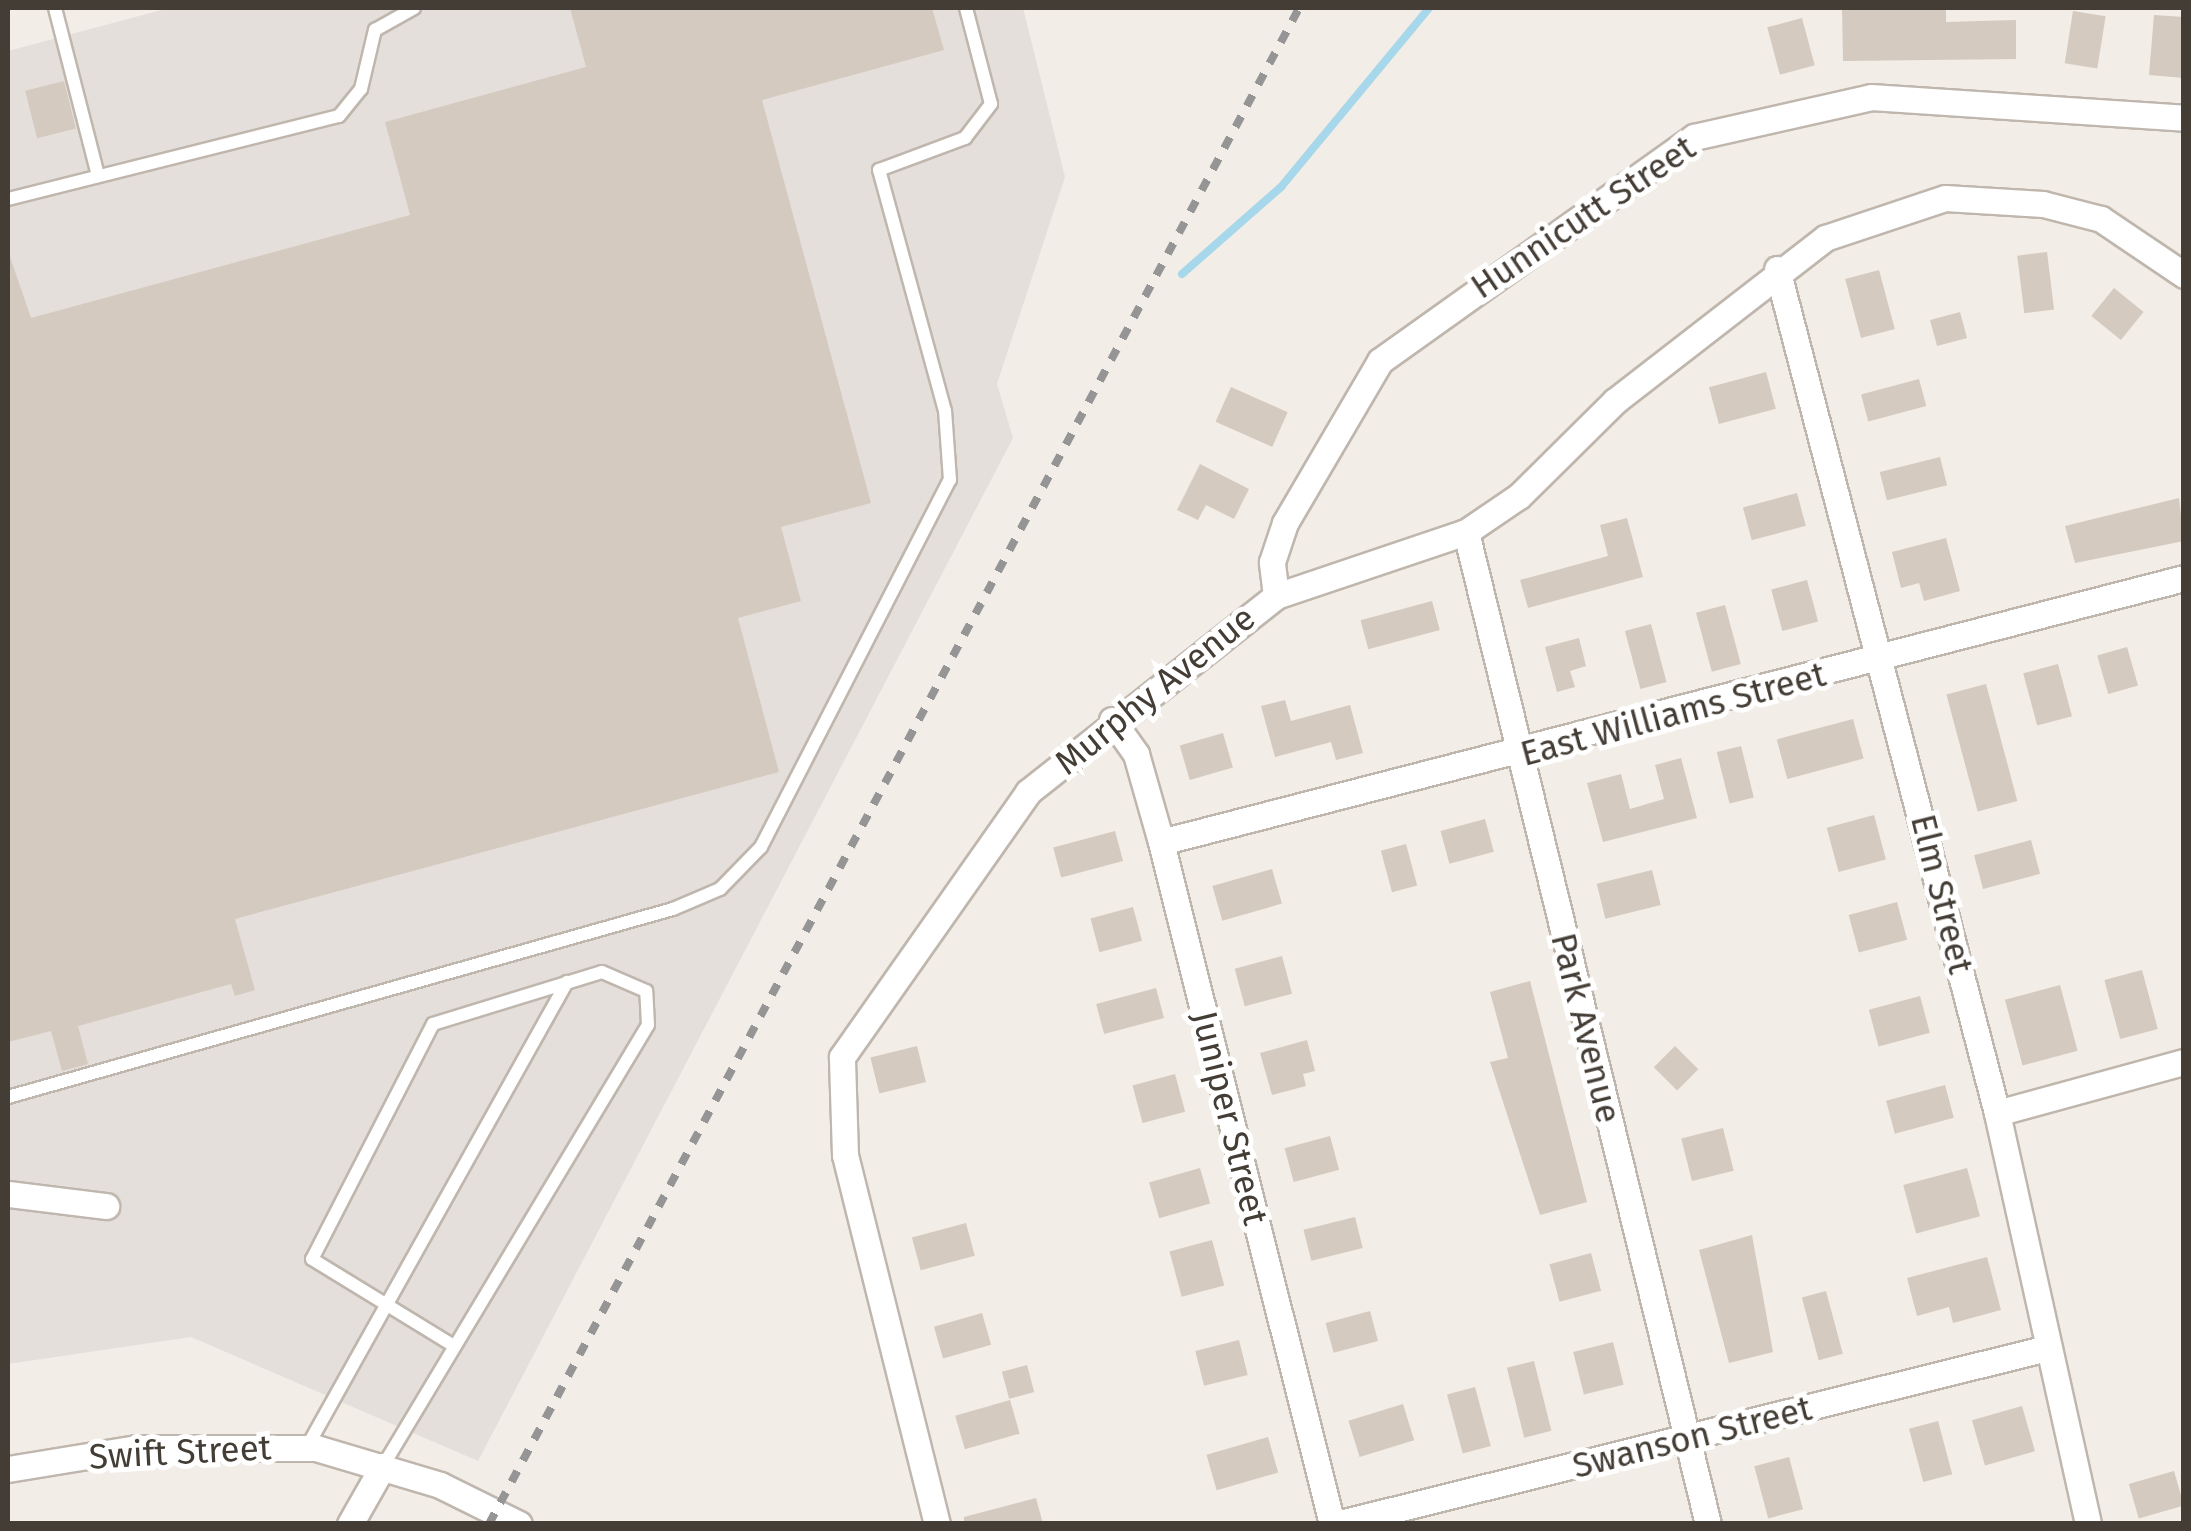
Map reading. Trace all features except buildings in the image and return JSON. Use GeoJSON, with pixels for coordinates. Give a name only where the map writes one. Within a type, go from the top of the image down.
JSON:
{"type":"FeatureCollection","features":[{"type":"Feature","properties":{"kind":"street","name":"Hunnicutt Street"},"geometry":{"type":"LineString","coordinates":[[1276,596],[1272,562],[1285,522],[1380,360],[1694,137],[1871,98],[2184,118]]}},
{"type":"Feature","properties":{"kind":"street","name":"Murphy Avenue"},"geometry":{"type":"LineString","coordinates":[[937,1524],[845,1155],[836,1102],[842,1057],[1016,807],[1112,720],[1276,596],[1466,532],[1778,269],[1875,216],[1946,198],[2101,220],[2184,276]]}},
{"type":"Feature","properties":{"kind":"street","name":"Elm Street"},"geometry":{"type":"LineString","coordinates":[[1778,269],[1884,659],[1997,1113],[2088,1524]]}},
{"type":"Feature","properties":{"kind":"street","name":"Park Avenue"},"geometry":{"type":"LineString","coordinates":[[1466,532],[1708,1524]]}},
{"type":"Feature","properties":{"kind":"street","name":"East Williams Street"},"geometry":{"type":"LineString","coordinates":[[1160,842],[1519,754],[2184,578]]}},
{"type":"Feature","properties":{"kind":"street","name":"Juniper Street"},"geometry":{"type":"LineString","coordinates":[[1112,720],[1136,754],[1334,1524]]}},
{"type":"Feature","properties":{"kind":"street"},"geometry":{"type":"LineString","coordinates":[[1997,1113],[2184,1062]]}},
{"type":"Feature","properties":{"kind":"street"},"geometry":{"type":"LineString","coordinates":[[8,1194],[106,1206]]}},
{"type":"Feature","properties":{"kind":"street","name":"Swanson Street"},"geometry":{"type":"LineString","coordinates":[[1334,1524],[2048,1348]]}},
{"type":"Feature","properties":{"kind":"street","name":"Swift Street"},"geometry":{"type":"LineString","coordinates":[[8,1469],[136,1448],[307,1447],[382,1466],[519,1524]]}},
{"type":"Feature","properties":{"kind":"street"},"geometry":{"type":"LineString","coordinates":[[350,1524],[382,1466]]}},
{"type":"Feature","properties":{"kind":"lane"},"geometry":{"type":"LineString","coordinates":[[55,8],[97,171]]}},
{"type":"Feature","properties":{"kind":"lane"},"geometry":{"type":"LineString","coordinates":[[8,198],[97,171],[339,116],[362,89],[375,30],[414,8]]}},
{"type":"Feature","properties":{"kind":"lane"},"geometry":{"type":"LineString","coordinates":[[8,1097],[673,909],[720,890],[761,847],[950,480],[946,411],[879,170],[965,138],[991,104],[966,8]]}},
{"type":"Feature","properties":{"kind":"lane"},"geometry":{"type":"LineString","coordinates":[[382,1466],[648,1025],[646,991],[602,972],[433,1024],[312,1260],[454,1346]]}},
{"type":"Feature","properties":{"kind":"lane"},"geometry":{"type":"LineString","coordinates":[[307,1447],[383,1302],[567,982]]}},
{"type":"Feature","properties":{"kind":"shaded area"},"geometry":{"type":"Polygon","coordinates":[[[169,8],[1023,8],[1065,177],[997,384],[1013,438],[478,1461],[191,1337],[8,1364],[8,51],[169,8]]]}},
{"type":"Feature","properties":{"kind":"waterway"},"geometry":{"type":"LineString","coordinates":[[1182,274],[1281,187],[1429,8]]}},
{"type":"Feature","properties":{"kind":"railway"},"geometry":{"type":"LineString","coordinates":[[489,1524],[1299,8]]}}]}
